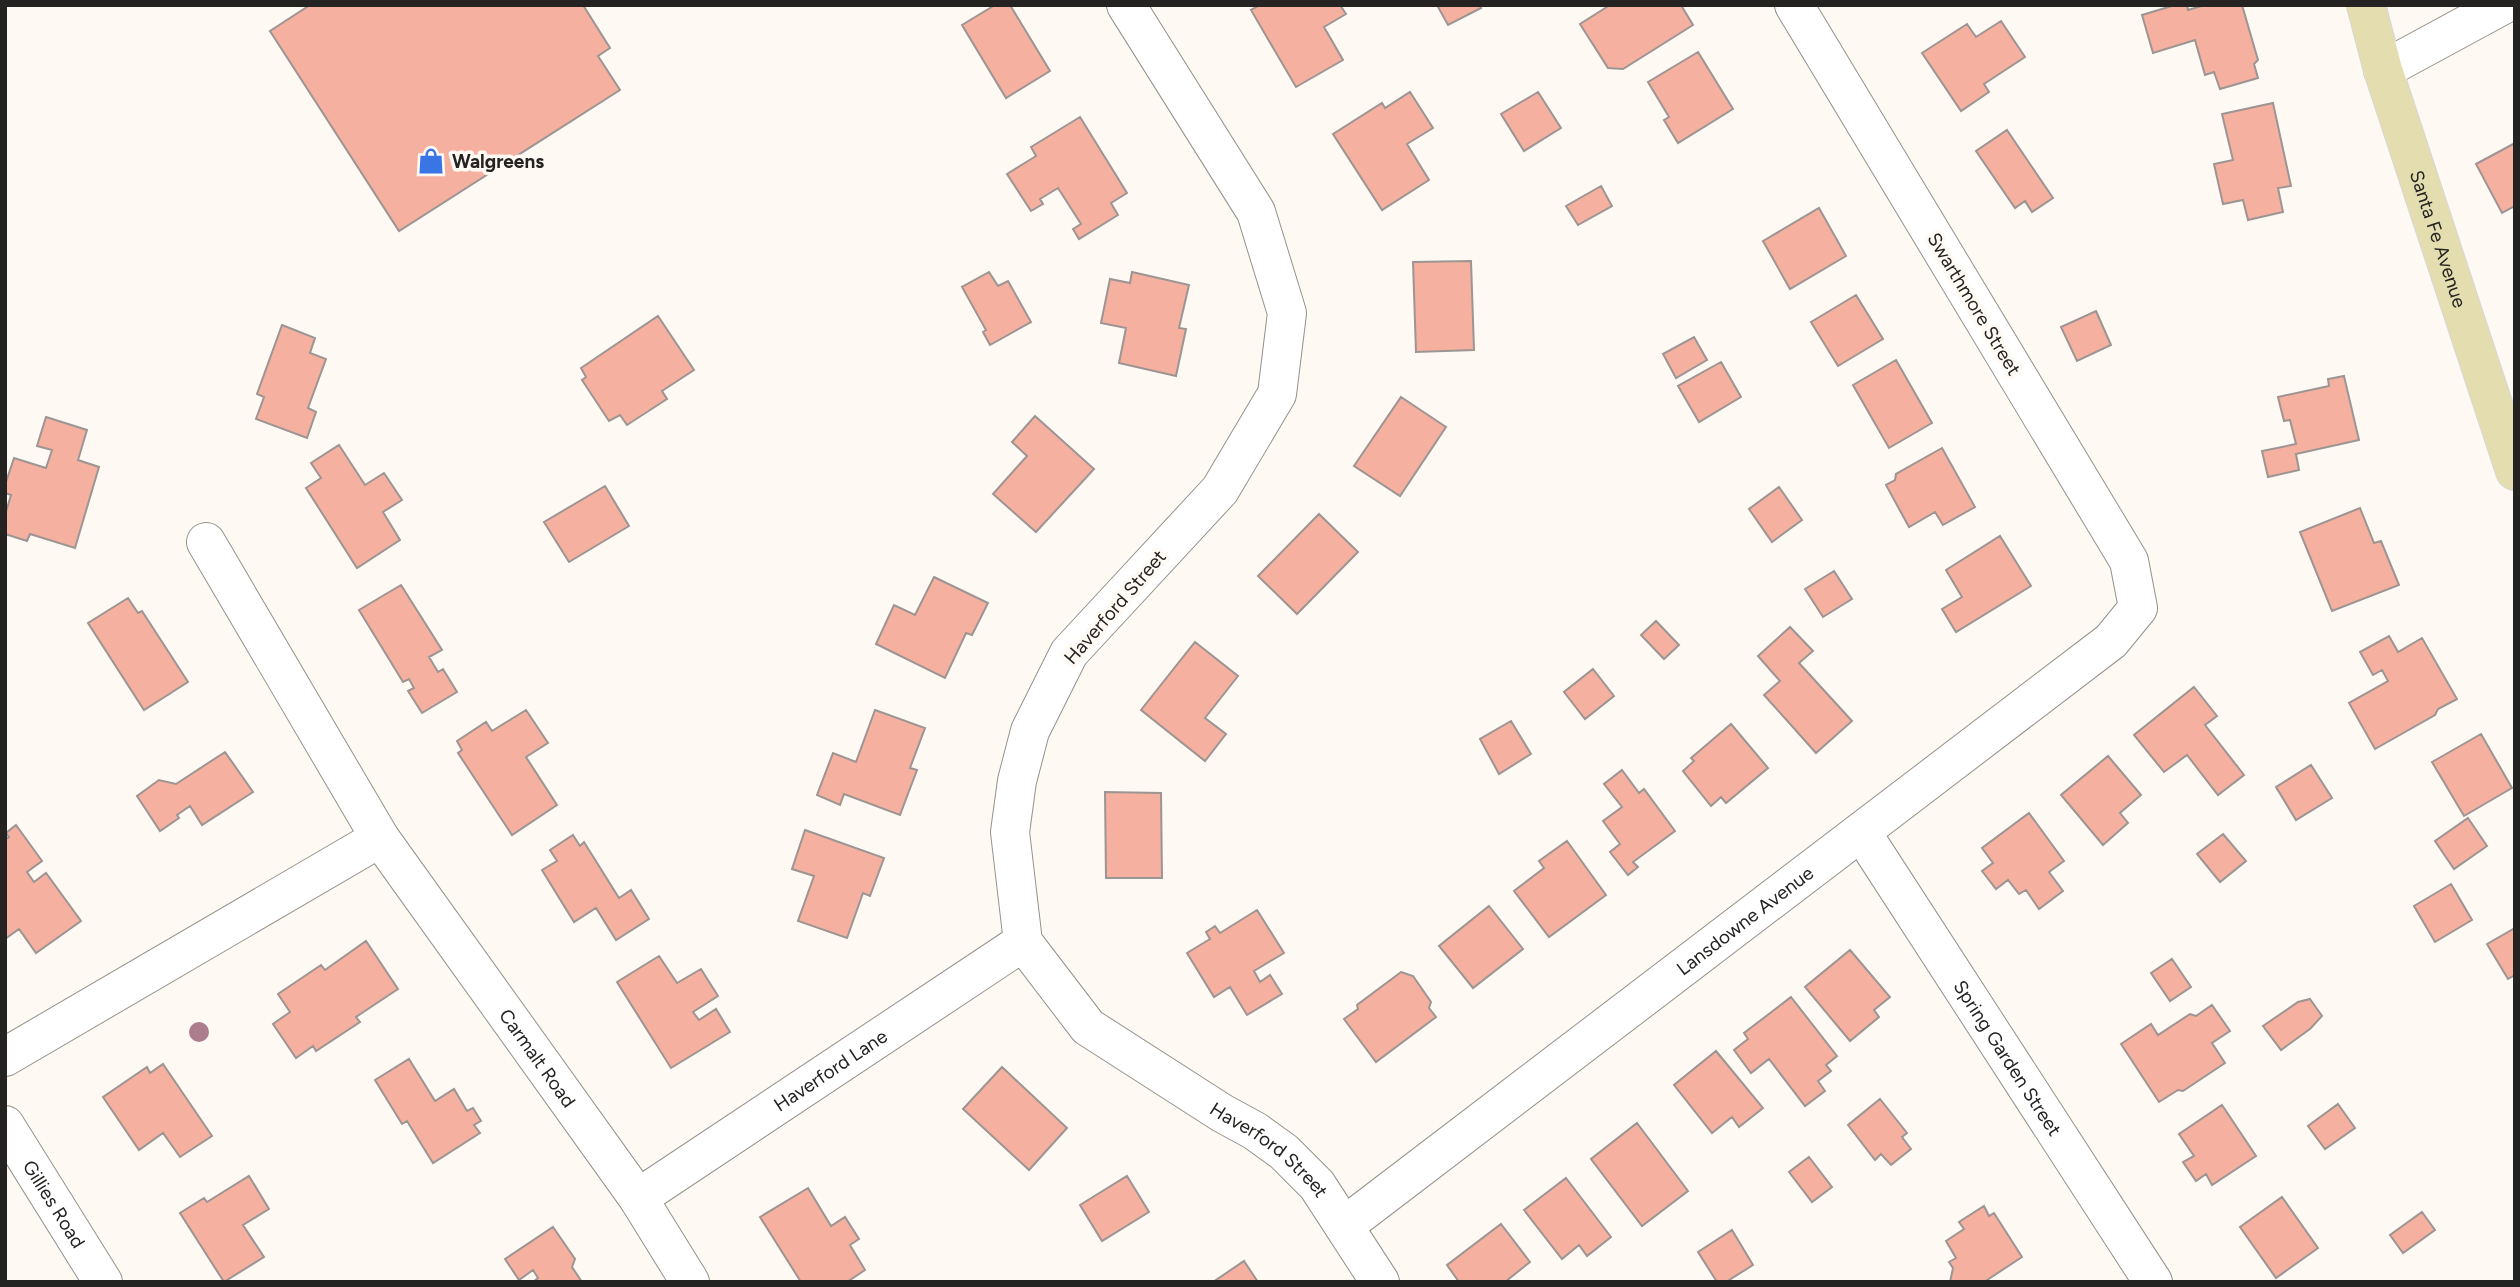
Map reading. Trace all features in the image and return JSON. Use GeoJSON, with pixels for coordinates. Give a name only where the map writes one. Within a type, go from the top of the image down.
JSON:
{"type":"FeatureCollection","features":[{"type":"Feature","properties":{"kind":"main road","name":"Santa Fe Avenue"},"geometry":{"type":"LineString","coordinates":[[2366,5],[2383,70],[2515,471]]}},
{"type":"Feature","properties":{"kind":"street","name":"Haverford Street"},"geometry":{"type":"LineString","coordinates":[[1126,5],[1256,212],[1287,313],[1276,394],[1220,491],[1069,653],[1030,731],[1017,781],[1010,832],[1023,942],[1088,1027],[1222,1113],[1255,1130],[1284,1152],[1317,1185],[1380,1282]]}},
{"type":"Feature","properties":{"kind":"street","name":"Swarthmore Street"},"geometry":{"type":"LineString","coordinates":[[1794,5],[2129,561],[2138,608]]}},
{"type":"Feature","properties":{"kind":"street"},"geometry":{"type":"LineString","coordinates":[[2383,70],[2503,5]]}},
{"type":"Feature","properties":{"kind":"street","name":"Carmalt Road"},"geometry":{"type":"LineString","coordinates":[[206,542],[380,838],[638,1198],[690,1282]]}},
{"type":"Feature","properties":{"kind":"street","name":"Lansdowne Avenue"},"geometry":{"type":"LineString","coordinates":[[1344,1226],[2111,641],[2138,608]]}},
{"type":"Feature","properties":{"kind":"street","name":"Spring Garden Street"},"geometry":{"type":"LineString","coordinates":[[1862,833],[2153,1282]]}},
{"type":"Feature","properties":{"kind":"street"},"geometry":{"type":"LineString","coordinates":[[5,1057],[380,838]]}},
{"type":"Feature","properties":{"kind":"street","name":"Haverford Lane"},"geometry":{"type":"LineString","coordinates":[[638,1198],[1023,942]]}},
{"type":"Feature","properties":{"kind":"street","name":"Gillies Road"},"geometry":{"type":"LineString","coordinates":[[5,1125],[103,1282]]}},
{"type":"Feature","properties":{"kind":"building","name":"Walgreens"},"geometry":{"type":"Polygon","coordinates":[[[310,5],[583,5],[610,48],[598,56],[620,90],[399,231],[270,31],[310,5]]]}},
{"type":"Feature","properties":{"kind":"building"},"geometry":{"type":"Polygon","coordinates":[[[995,5],[1010,5],[1050,71],[1006,98],[962,25],[995,5]]]}},
{"type":"Feature","properties":{"kind":"building"},"geometry":{"type":"Polygon","coordinates":[[[1260,5],[1340,5],[1346,14],[1324,27],[1343,60],[1296,87],[1251,10],[1260,5]]]}},
{"type":"Feature","properties":{"kind":"building"},"geometry":{"type":"Polygon","coordinates":[[[1437,5],[1479,5],[1481,8],[1448,25],[1437,5]]]}},
{"type":"Feature","properties":{"kind":"building"},"geometry":{"type":"Polygon","coordinates":[[[1610,5],[1681,5],[1693,25],[1623,69],[1608,68],[1580,24],[1610,5]]]}},
{"type":"Feature","properties":{"kind":"building"},"geometry":{"type":"Polygon","coordinates":[[[2175,5],[2187,5],[2188,10],[2205,5],[2242,5],[2258,60],[2254,64],[2258,78],[2220,89],[2214,72],[2205,75],[2195,40],[2153,53],[2142,15],[2175,5]]]}},
{"type":"Feature","properties":{"kind":"building"},"geometry":{"type":"Polygon","coordinates":[[[2001,21],[2025,57],[1984,84],[1989,92],[1961,111],[1922,53],[1967,24],[1976,37],[2001,21]]]}},
{"type":"Feature","properties":{"kind":"building"},"geometry":{"type":"Polygon","coordinates":[[[1698,52],[1733,109],[1678,143],[1664,120],[1669,117],[1648,82],[1698,52]]]}},
{"type":"Feature","properties":{"kind":"building"},"geometry":{"type":"Polygon","coordinates":[[[1410,92],[1433,128],[1407,144],[1429,180],[1382,210],[1333,134],[1382,103],[1385,108],[1410,92]]]}},
{"type":"Feature","properties":{"kind":"building"},"geometry":{"type":"Polygon","coordinates":[[[1538,92],[1561,128],[1524,151],[1501,114],[1538,92]]]}},
{"type":"Feature","properties":{"kind":"building"},"geometry":{"type":"Polygon","coordinates":[[[2273,103],[2291,186],[2278,188],[2283,212],[2248,220],[2243,200],[2223,204],[2214,164],[2233,160],[2222,114],[2273,103]]]}},
{"type":"Feature","properties":{"kind":"building"},"geometry":{"type":"Polygon","coordinates":[[[1080,117],[1127,193],[1111,203],[1118,215],[1079,239],[1073,229],[1081,224],[1058,188],[1040,199],[1043,204],[1031,211],[1007,174],[1036,156],[1031,147],[1080,117]]]}},
{"type":"Feature","properties":{"kind":"building"},"geometry":{"type":"Polygon","coordinates":[[[2007,130],[2053,198],[2032,212],[2025,201],[2015,208],[1976,151],[2007,130]]]}},
{"type":"Feature","properties":{"kind":"building"},"geometry":{"type":"Polygon","coordinates":[[[2515,143],[2515,206],[2502,213],[2476,164],[2515,143]]]}},
{"type":"Feature","properties":{"kind":"building"},"geometry":{"type":"Polygon","coordinates":[[[1601,186],[1612,206],[1578,225],[1566,206],[1601,186]]]}},
{"type":"Feature","properties":{"kind":"building"},"geometry":{"type":"Polygon","coordinates":[[[1819,208],[1846,256],[1790,289],[1763,241],[1819,208]]]}},
{"type":"Feature","properties":{"kind":"building"},"geometry":{"type":"Polygon","coordinates":[[[1471,261],[1474,350],[1416,352],[1413,262],[1471,261]]]}},
{"type":"Feature","properties":{"kind":"building"},"geometry":{"type":"Polygon","coordinates":[[[989,272],[998,286],[1008,281],[1031,322],[990,345],[983,332],[986,330],[962,287],[989,272]]]}},
{"type":"Feature","properties":{"kind":"building"},"geometry":{"type":"Polygon","coordinates":[[[1132,272],[1189,285],[1179,328],[1186,329],[1176,376],[1119,363],[1126,328],[1101,323],[1110,279],[1130,283],[1132,272]]]}},
{"type":"Feature","properties":{"kind":"building"},"geometry":{"type":"Polygon","coordinates":[[[1856,295],[1883,339],[1838,366],[1811,322],[1856,295]]]}},
{"type":"Feature","properties":{"kind":"building"},"geometry":{"type":"Polygon","coordinates":[[[2096,311],[2111,345],[2077,361],[2061,327],[2096,311]]]}},
{"type":"Feature","properties":{"kind":"building"},"geometry":{"type":"Polygon","coordinates":[[[658,316],[694,370],[662,391],[667,399],[627,425],[620,415],[609,421],[582,380],[586,377],[581,368],[658,316]]]}},
{"type":"Feature","properties":{"kind":"building"},"geometry":{"type":"Polygon","coordinates":[[[282,325],[315,338],[310,353],[326,359],[308,408],[316,412],[307,438],[256,419],[264,397],[257,394],[282,325]]]}},
{"type":"Feature","properties":{"kind":"building"},"geometry":{"type":"Polygon","coordinates":[[[1694,337],[1707,360],[1676,378],[1663,354],[1694,337]]]}},
{"type":"Feature","properties":{"kind":"building"},"geometry":{"type":"Polygon","coordinates":[[[1896,360],[1932,423],[1889,448],[1853,385],[1896,360]]]}},
{"type":"Feature","properties":{"kind":"building"},"geometry":{"type":"Polygon","coordinates":[[[1721,362],[1741,397],[1699,422],[1678,386],[1721,362]]]}},
{"type":"Feature","properties":{"kind":"building"},"geometry":{"type":"Polygon","coordinates":[[[2344,376],[2359,440],[2296,454],[2299,470],[2268,477],[2262,451],[2296,444],[2290,420],[2284,421],[2278,397],[2329,386],[2328,379],[2344,376]]]}},
{"type":"Feature","properties":{"kind":"building"},"geometry":{"type":"Polygon","coordinates":[[[1401,397],[1446,427],[1400,496],[1354,466],[1401,397]]]}},
{"type":"Feature","properties":{"kind":"building"},"geometry":{"type":"Polygon","coordinates":[[[1035,416],[1094,469],[1036,532],[993,494],[1027,456],[1012,442],[1035,416]]]}},
{"type":"Feature","properties":{"kind":"building"},"geometry":{"type":"Polygon","coordinates":[[[46,417],[87,430],[78,460],[99,467],[75,548],[30,534],[27,541],[5,534],[5,515],[11,495],[5,493],[5,485],[14,458],[46,468],[52,450],[37,446],[46,417]]]}},
{"type":"Feature","properties":{"kind":"building"},"geometry":{"type":"Polygon","coordinates":[[[339,445],[365,485],[384,473],[402,500],[383,512],[400,540],[357,568],[306,488],[321,478],[311,463],[339,445]]]}},
{"type":"Feature","properties":{"kind":"building"},"geometry":{"type":"Polygon","coordinates":[[[1942,448],[1975,507],[1943,525],[1935,512],[1909,527],[1886,485],[1895,480],[1896,474],[1942,448]]]}},
{"type":"Feature","properties":{"kind":"building"},"geometry":{"type":"Polygon","coordinates":[[[605,486],[629,526],[569,562],[544,522],[605,486]]]}},
{"type":"Feature","properties":{"kind":"building"},"geometry":{"type":"Polygon","coordinates":[[[1779,487],[1802,520],[1772,542],[1749,509],[1779,487]]]}},
{"type":"Feature","properties":{"kind":"building"},"geometry":{"type":"Polygon","coordinates":[[[2360,508],[2374,543],[2381,541],[2399,585],[2332,611],[2300,532],[2360,508]]]}},
{"type":"Feature","properties":{"kind":"building"},"geometry":{"type":"Polygon","coordinates":[[[1319,514],[1358,552],[1297,614],[1258,576],[1319,514]]]}},
{"type":"Feature","properties":{"kind":"building"},"geometry":{"type":"Polygon","coordinates":[[[2000,536],[2031,586],[1956,632],[1942,609],[1962,597],[1946,570],[2000,536]]]}},
{"type":"Feature","properties":{"kind":"building"},"geometry":{"type":"Polygon","coordinates":[[[1834,571],[1852,599],[1823,617],[1805,589],[1834,571]]]}},
{"type":"Feature","properties":{"kind":"building"},"geometry":{"type":"Polygon","coordinates":[[[934,577],[988,603],[972,635],[966,633],[945,678],[876,644],[894,605],[915,615],[934,577]]]}},
{"type":"Feature","properties":{"kind":"building"},"geometry":{"type":"Polygon","coordinates":[[[401,585],[442,650],[429,657],[438,672],[443,669],[457,692],[422,713],[408,691],[414,688],[409,679],[403,682],[359,610],[401,585]]]}},
{"type":"Feature","properties":{"kind":"building"},"geometry":{"type":"Polygon","coordinates":[[[128,598],[138,613],[142,611],[188,682],[144,710],[88,623],[128,598]]]}},
{"type":"Feature","properties":{"kind":"building"},"geometry":{"type":"Polygon","coordinates":[[[1656,621],[1679,645],[1664,659],[1641,635],[1656,621]]]}},
{"type":"Feature","properties":{"kind":"building"},"geometry":{"type":"Polygon","coordinates":[[[1790,627],[1813,651],[1799,663],[1852,721],[1816,753],[1764,695],[1780,681],[1758,656],[1790,627]]]}},
{"type":"Feature","properties":{"kind":"building"},"geometry":{"type":"Polygon","coordinates":[[[2389,636],[2398,652],[2422,638],[2457,699],[2438,709],[2435,715],[2375,749],[2349,703],[2388,681],[2382,670],[2373,675],[2360,652],[2389,636]]]}},
{"type":"Feature","properties":{"kind":"building"},"geometry":{"type":"Polygon","coordinates":[[[1195,642],[1238,676],[1205,718],[1226,734],[1205,761],[1141,710],[1195,642]]]}},
{"type":"Feature","properties":{"kind":"building"},"geometry":{"type":"Polygon","coordinates":[[[1593,669],[1614,696],[1585,719],[1564,692],[1593,669]]]}},
{"type":"Feature","properties":{"kind":"building"},"geometry":{"type":"Polygon","coordinates":[[[2194,687],[2217,716],[2205,725],[2244,775],[2218,795],[2187,755],[2164,772],[2134,735],[2194,687]]]}},
{"type":"Feature","properties":{"kind":"building"},"geometry":{"type":"Polygon","coordinates":[[[526,710],[548,743],[526,757],[557,805],[512,835],[458,753],[462,750],[457,741],[486,722],[492,731],[526,710]]]}},
{"type":"Feature","properties":{"kind":"building"},"geometry":{"type":"Polygon","coordinates":[[[875,710],[925,728],[910,768],[917,770],[900,815],[844,794],[840,805],[817,795],[833,753],[856,762],[875,710]]]}},
{"type":"Feature","properties":{"kind":"building"},"geometry":{"type":"Polygon","coordinates":[[[1511,721],[1531,754],[1499,774],[1480,739],[1511,721]]]}},
{"type":"Feature","properties":{"kind":"building"},"geometry":{"type":"Polygon","coordinates":[[[1731,724],[1768,768],[1726,803],[1721,797],[1711,806],[1683,771],[1694,761],[1691,758],[1731,724]]]}},
{"type":"Feature","properties":{"kind":"building"},"geometry":{"type":"Polygon","coordinates":[[[2481,734],[2512,788],[2464,816],[2432,762],[2481,734]]]}},
{"type":"Feature","properties":{"kind":"building"},"geometry":{"type":"Polygon","coordinates":[[[225,752],[253,792],[202,825],[190,806],[177,815],[179,818],[160,831],[137,796],[159,780],[176,784],[225,752]]]}},
{"type":"Feature","properties":{"kind":"building"},"geometry":{"type":"Polygon","coordinates":[[[2108,756],[2141,795],[2120,813],[2128,823],[2103,845],[2061,795],[2108,756]]]}},
{"type":"Feature","properties":{"kind":"building"},"geometry":{"type":"Polygon","coordinates":[[[2311,765],[2332,798],[2296,820],[2276,787],[2311,765]]]}},
{"type":"Feature","properties":{"kind":"building"},"geometry":{"type":"Polygon","coordinates":[[[1622,770],[1639,793],[1644,789],[1675,831],[1633,862],[1638,867],[1628,875],[1610,852],[1620,844],[1603,821],[1622,807],[1604,784],[1622,770]]]}},
{"type":"Feature","properties":{"kind":"building"},"geometry":{"type":"Polygon","coordinates":[[[1105,792],[1161,793],[1162,878],[1106,878],[1105,792]]]}},
{"type":"Feature","properties":{"kind":"building"},"geometry":{"type":"Polygon","coordinates":[[[2029,813],[2064,861],[2049,872],[2063,891],[2039,909],[2026,890],[2019,894],[2008,880],[1996,889],[1982,871],[1993,863],[1982,848],[2029,813]]]}},
{"type":"Feature","properties":{"kind":"building"},"geometry":{"type":"Polygon","coordinates":[[[2468,818],[2487,846],[2454,869],[2435,841],[2468,818]]]}},
{"type":"Feature","properties":{"kind":"building"},"geometry":{"type":"Polygon","coordinates":[[[16,825],[42,861],[27,872],[34,882],[46,873],[81,921],[36,953],[19,929],[5,939],[5,840],[9,837],[6,833],[16,825]]]}},
{"type":"Feature","properties":{"kind":"building"},"geometry":{"type":"Polygon","coordinates":[[[805,830],[884,858],[870,896],[863,893],[847,938],[798,921],[814,876],[792,869],[805,830]]]}},
{"type":"Feature","properties":{"kind":"building"},"geometry":{"type":"Polygon","coordinates":[[[2223,834],[2246,861],[2220,882],[2197,854],[2223,834]]]}},
{"type":"Feature","properties":{"kind":"building"},"geometry":{"type":"Polygon","coordinates":[[[573,835],[580,846],[584,842],[619,898],[631,890],[649,919],[616,940],[596,908],[574,922],[542,870],[557,861],[550,850],[573,835]]]}},
{"type":"Feature","properties":{"kind":"building"},"geometry":{"type":"Polygon","coordinates":[[[1567,841],[1606,895],[1549,937],[1514,891],[1544,868],[1539,861],[1567,841]]]}},
{"type":"Feature","properties":{"kind":"building"},"geometry":{"type":"Polygon","coordinates":[[[2451,884],[2472,920],[2435,942],[2414,906],[2451,884]]]}},
{"type":"Feature","properties":{"kind":"building"},"geometry":{"type":"Polygon","coordinates":[[[1489,906],[1523,949],[1473,988],[1439,946],[1489,906]]]}},
{"type":"Feature","properties":{"kind":"building"},"geometry":{"type":"Polygon","coordinates":[[[1257,910],[1284,953],[1254,971],[1260,982],[1270,975],[1282,994],[1247,1015],[1230,987],[1214,997],[1187,953],[1210,939],[1206,932],[1215,926],[1220,933],[1257,910]]]}},
{"type":"Feature","properties":{"kind":"building"},"geometry":{"type":"Polygon","coordinates":[[[2515,928],[2515,975],[2508,979],[2487,944],[2515,928]]]}},
{"type":"Feature","properties":{"kind":"building"},"geometry":{"type":"Polygon","coordinates":[[[366,941],[398,989],[356,1017],[360,1022],[316,1051],[313,1046],[296,1058],[273,1024],[290,1012],[278,994],[321,965],[325,970],[366,941]]]}},
{"type":"Feature","properties":{"kind":"building"},"geometry":{"type":"Polygon","coordinates":[[[1850,950],[1890,997],[1874,1010],[1879,1017],[1850,1041],[1805,987],[1850,950]]]}},
{"type":"Feature","properties":{"kind":"building"},"geometry":{"type":"Polygon","coordinates":[[[659,956],[677,983],[701,969],[718,996],[693,1012],[699,1020],[716,1009],[730,1032],[671,1068],[617,982],[659,956]]]}},
{"type":"Feature","properties":{"kind":"building"},"geometry":{"type":"Polygon","coordinates":[[[2172,959],[2191,987],[2170,1001],[2151,973],[2172,959]]]}},
{"type":"Feature","properties":{"kind":"building"},"geometry":{"type":"Polygon","coordinates":[[[1401,972],[1413,976],[1431,1002],[1429,1008],[1436,1017],[1376,1062],[1344,1019],[1358,1009],[1357,1005],[1401,972]]]}},
{"type":"Feature","properties":{"kind":"building"},"geometry":{"type":"Polygon","coordinates":[[[1791,997],[1837,1056],[1826,1065],[1831,1071],[1818,1081],[1825,1091],[1805,1106],[1769,1059],[1751,1073],[1734,1050],[1748,1039],[1744,1033],[1791,997]]]}},
{"type":"Feature","properties":{"kind":"building"},"geometry":{"type":"Polygon","coordinates":[[[2310,999],[2322,1016],[2310,1029],[2281,1050],[2263,1026],[2298,1002],[2310,999]]]}},
{"type":"Feature","properties":{"kind":"building"},"geometry":{"type":"Polygon","coordinates":[[[2212,1005],[2230,1031],[2212,1043],[2225,1063],[2183,1091],[2178,1090],[2159,1102],[2121,1044],[2151,1024],[2158,1035],[2190,1014],[2196,1016],[2212,1005]]]}},
{"type":"Feature","properties":{"kind":"building"},"geometry":{"type":"Polygon","coordinates":[[[1716,1051],[1763,1108],[1739,1127],[1732,1117],[1712,1133],[1674,1085],[1716,1051]]]}},
{"type":"Feature","properties":{"kind":"building"},"geometry":{"type":"Polygon","coordinates":[[[409,1059],[435,1101],[454,1089],[467,1111],[473,1108],[481,1121],[474,1125],[480,1133],[433,1163],[407,1121],[402,1124],[375,1080],[409,1059]]]}},
{"type":"Feature","properties":{"kind":"building"},"geometry":{"type":"Polygon","coordinates":[[[163,1064],[212,1136],[180,1157],[163,1133],[139,1150],[103,1097],[147,1067],[150,1073],[163,1064]]]}},
{"type":"Feature","properties":{"kind":"building"},"geometry":{"type":"Polygon","coordinates":[[[1002,1067],[1067,1128],[1029,1170],[963,1109],[1002,1067]]]}},
{"type":"Feature","properties":{"kind":"building"},"geometry":{"type":"Polygon","coordinates":[[[1880,1099],[1907,1133],[1902,1137],[1911,1149],[1891,1165],[1881,1154],[1875,1160],[1848,1125],[1880,1099]]]}},
{"type":"Feature","properties":{"kind":"building"},"geometry":{"type":"Polygon","coordinates":[[[2338,1104],[2355,1128],[2325,1149],[2308,1126],[2338,1104]]]}},
{"type":"Feature","properties":{"kind":"building"},"geometry":{"type":"Polygon","coordinates":[[[2222,1105],[2256,1156],[2212,1185],[2206,1174],[2196,1181],[2183,1162],[2194,1156],[2179,1134],[2222,1105]]]}},
{"type":"Feature","properties":{"kind":"building"},"geometry":{"type":"Polygon","coordinates":[[[1637,1123],[1688,1191],[1642,1226],[1591,1159],[1637,1123]]]}},
{"type":"Feature","properties":{"kind":"building"},"geometry":{"type":"Polygon","coordinates":[[[1809,1157],[1832,1187],[1812,1202],[1789,1172],[1809,1157]]]}},
{"type":"Feature","properties":{"kind":"building"},"geometry":{"type":"Polygon","coordinates":[[[249,1176],[269,1209],[243,1225],[264,1257],[224,1282],[180,1213],[204,1198],[207,1202],[249,1176]]]}},
{"type":"Feature","properties":{"kind":"building"},"geometry":{"type":"Polygon","coordinates":[[[1127,1176],[1149,1212],[1102,1241],[1080,1205],[1127,1176]]]}},
{"type":"Feature","properties":{"kind":"building"},"geometry":{"type":"Polygon","coordinates":[[[1566,1178],[1611,1237],[1587,1256],[1579,1245],[1562,1259],[1524,1210],[1566,1178]]]}},
{"type":"Feature","properties":{"kind":"building"},"geometry":{"type":"Polygon","coordinates":[[[808,1188],[831,1226],[845,1217],[859,1239],[850,1245],[865,1270],[847,1282],[801,1282],[760,1217],[808,1188]]]}},
{"type":"Feature","properties":{"kind":"building"},"geometry":{"type":"Polygon","coordinates":[[[2282,1197],[2318,1248],[2276,1278],[2240,1227],[2282,1197]]]}},
{"type":"Feature","properties":{"kind":"building"},"geometry":{"type":"Polygon","coordinates":[[[1984,1206],[1989,1216],[1994,1213],[2022,1257],[1984,1282],[1950,1282],[1953,1268],[1949,1262],[1956,1258],[1946,1241],[1964,1229],[1959,1222],[1984,1206]]]}},
{"type":"Feature","properties":{"kind":"building"},"geometry":{"type":"Polygon","coordinates":[[[2422,1212],[2435,1230],[2403,1253],[2390,1235],[2422,1212]]]}},
{"type":"Feature","properties":{"kind":"building"},"geometry":{"type":"Polygon","coordinates":[[[1501,1224],[1530,1262],[1505,1282],[1459,1282],[1447,1265],[1501,1224]]]}},
{"type":"Feature","properties":{"kind":"building"},"geometry":{"type":"Polygon","coordinates":[[[553,1227],[575,1259],[572,1267],[582,1282],[533,1282],[538,1278],[533,1270],[519,1280],[505,1259],[553,1227]]]}},
{"type":"Feature","properties":{"kind":"building"},"geometry":{"type":"Polygon","coordinates":[[[1732,1230],[1753,1265],[1726,1282],[1717,1282],[1698,1252],[1732,1230]]]}},
{"type":"Feature","properties":{"kind":"building"},"geometry":{"type":"Polygon","coordinates":[[[1244,1261],[1258,1282],[1213,1282],[1244,1261]]]}},
{"type":"Feature","properties":{"kind":"place","name":"Walgreens"},"geometry":{"type":"Point","coordinates":[431,161]}}]}
